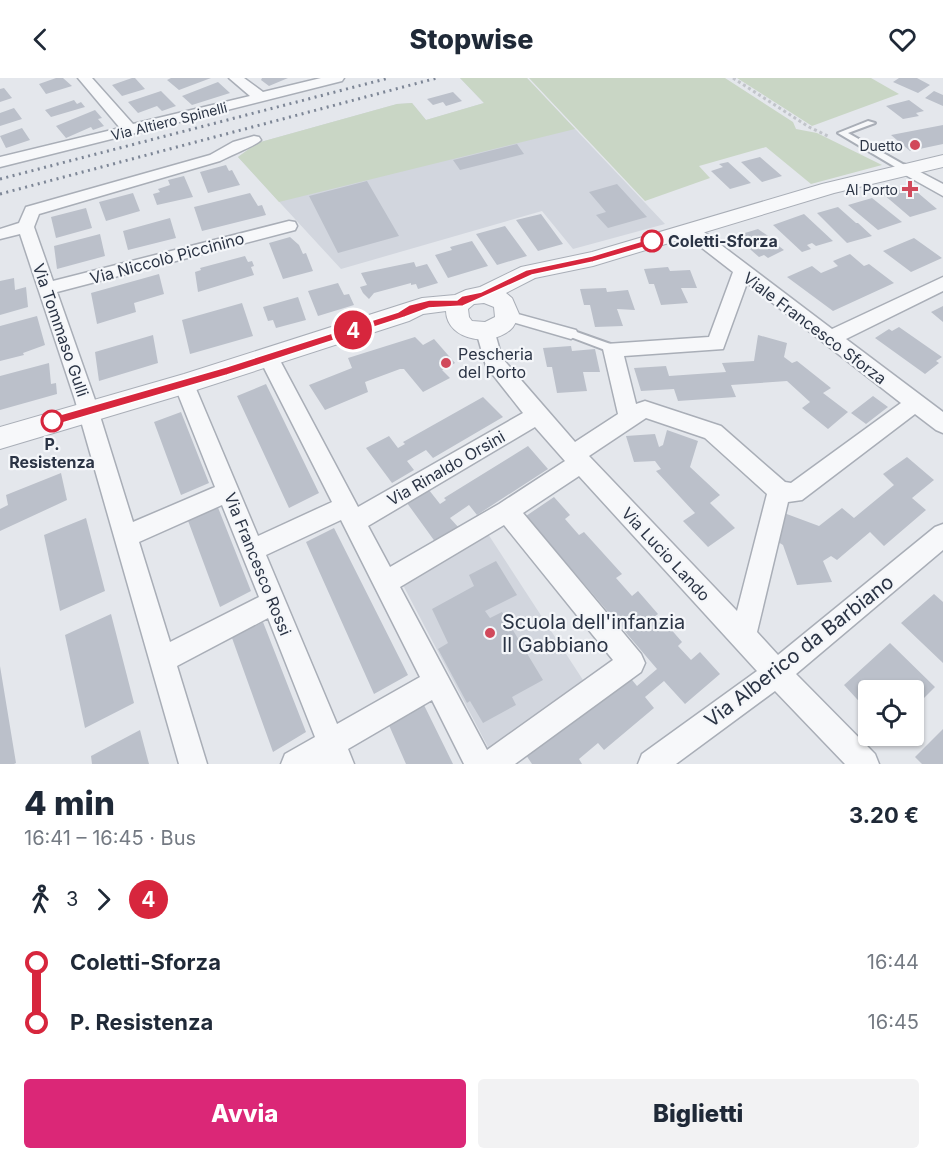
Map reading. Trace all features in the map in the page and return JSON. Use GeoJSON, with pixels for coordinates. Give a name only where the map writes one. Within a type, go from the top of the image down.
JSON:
{"type":"FeatureCollection","features":[{"type":"Feature","properties":{"kind":"street"},"geometry":{"type":"LineString","coordinates":[[86,78],[131,130]]}},
{"type":"Feature","properties":{"kind":"street"},"geometry":{"type":"LineString","coordinates":[[236,78],[261,98]]}},
{"type":"Feature","properties":{"kind":"street","name":"Via Altiero Spinelli"},"geometry":{"type":"LineString","coordinates":[[0,163],[337,78]]}},
{"type":"Feature","properties":{"kind":"street"},"geometry":{"type":"LineString","coordinates":[[0,234],[26,227],[33,211],[215,158],[238,145],[254,140]]}},
{"type":"Feature","properties":{"kind":"street"},"geometry":{"type":"LineString","coordinates":[[483,295],[529,272],[593,259],[829,188],[943,161]]}},
{"type":"Feature","properties":{"kind":"street"},"geometry":{"type":"LineString","coordinates":[[905,169],[943,191]]}},
{"type":"Feature","properties":{"kind":"street","name":"Via Niccolò Piccinino"},"geometry":{"type":"LineString","coordinates":[[46,289],[289,226]]}},
{"type":"Feature","properties":{"kind":"street","name":"Via Tommaso Gulli"},"geometry":{"type":"LineString","coordinates":[[26,227],[85,400],[193,764]]}},
{"type":"Feature","properties":{"kind":"street","name":"Viale Francesco Sforza"},"geometry":{"type":"LineString","coordinates":[[690,230],[943,424]]}},
{"type":"Feature","properties":{"kind":"street"},"geometry":{"type":"LineString","coordinates":[[458,310],[467,328],[486,331],[500,326],[517,292],[535,282],[577,268],[593,259]]}},
{"type":"Feature","properties":{"kind":"street"},"geometry":{"type":"LineString","coordinates":[[629,417],[613,349],[716,344],[742,272]]}},
{"type":"Feature","properties":{"kind":"street"},"geometry":{"type":"LineString","coordinates":[[831,338],[943,284]]}},
{"type":"Feature","properties":{"kind":"street"},"geometry":{"type":"LineString","coordinates":[[0,438],[269,358],[401,315],[458,310],[474,295],[499,299],[506,311],[571,334]]}},
{"type":"Feature","properties":{"kind":"street","name":"Via Lucio Lando"},"geometry":{"type":"LineString","coordinates":[[486,331],[493,361],[537,415],[777,673],[865,764]]}},
{"type":"Feature","properties":{"kind":"street"},"geometry":{"type":"LineString","coordinates":[[269,358],[479,764]]}},
{"type":"Feature","properties":{"kind":"street","name":"Via Francesco Rossi"},"geometry":{"type":"LineString","coordinates":[[184,384],[336,754]]}},
{"type":"Feature","properties":{"kind":"street"},"geometry":{"type":"LineString","coordinates":[[386,582],[507,511],[629,417],[645,409],[713,432],[779,491],[794,493],[914,404]]}},
{"type":"Feature","properties":{"kind":"street","name":"Via Rinaldo Orsini"},"geometry":{"type":"LineString","coordinates":[[253,550],[351,514],[537,415]]}},
{"type":"Feature","properties":{"kind":"street"},"geometry":{"type":"LineString","coordinates":[[743,636],[779,491]]}},
{"type":"Feature","properties":{"kind":"street"},"geometry":{"type":"LineString","coordinates":[[125,537],[228,492]]}},
{"type":"Feature","properties":{"kind":"street"},"geometry":{"type":"LineString","coordinates":[[491,764],[632,663],[507,511]]}},
{"type":"Feature","properties":{"kind":"street","name":"Via Alberico da Barbiano"},"geometry":{"type":"LineString","coordinates":[[652,764],[777,673],[943,535]]}},
{"type":"Feature","properties":{"kind":"street"},"geometry":{"type":"LineString","coordinates":[[163,659],[274,603]]}},
{"type":"Feature","properties":{"kind":"street"},"geometry":{"type":"LineString","coordinates":[[295,764],[336,754],[437,682]]}},
{"type":"Feature","properties":{"kind":"lane"},"geometry":{"type":"LineString","coordinates":[[871,123],[842,133],[905,169]]}},
{"type":"Feature","properties":{"kind":"lane"},"geometry":{"type":"LineString","coordinates":[[571,334],[613,349]]}},
{"type":"Feature","properties":{"kind":"path"},"geometry":{"type":"LineString","coordinates":[[733,78],[809,128],[838,141]]}},
{"type":"Feature","properties":{"kind":"shaded area"},"geometry":{"type":"Polygon","coordinates":[[[460,78],[527,78],[665,224],[573,249],[542,211],[341,269],[238,157],[257,143],[397,104],[412,103],[426,120],[484,103],[460,78]]]}},
{"type":"Feature","properties":{"kind":"shaded area","name":"Scuola dell'infanzia Il Gabbiano"},"geometry":{"type":"Polygon","coordinates":[[[488,534],[583,680],[489,749],[403,585],[488,534]]]}},
{"type":"Feature","properties":{"kind":"green space"},"geometry":{"type":"Polygon","coordinates":[[[460,78],[527,78],[575,129],[279,202],[238,157],[257,143],[397,104],[412,103],[426,120],[484,103],[460,78]]]}},
{"type":"Feature","properties":{"kind":"green space"},"geometry":{"type":"Polygon","coordinates":[[[529,78],[725,78],[793,122],[796,129],[817,133],[882,165],[811,184],[766,147],[699,166],[710,178],[645,201],[529,78]]]}},
{"type":"Feature","properties":{"kind":"green space"},"geometry":{"type":"Polygon","coordinates":[[[737,78],[871,78],[899,94],[812,126],[737,78]]]}},
{"type":"Feature","properties":{"kind":"building"},"geometry":{"type":"Polygon","coordinates":[[[63,78],[72,86],[46,94],[39,84],[63,78]]]}},
{"type":"Feature","properties":{"kind":"building"},"geometry":{"type":"Polygon","coordinates":[[[135,78],[145,89],[122,96],[112,85],[135,78]]]}},
{"type":"Feature","properties":{"kind":"building"},"geometry":{"type":"Polygon","coordinates":[[[171,78],[211,78],[179,90],[167,80],[171,78]]]}},
{"type":"Feature","properties":{"kind":"building"},"geometry":{"type":"Polygon","coordinates":[[[262,78],[288,78],[269,86],[261,80],[262,78]]]}},
{"type":"Feature","properties":{"kind":"building"},"geometry":{"type":"Polygon","coordinates":[[[899,78],[917,78],[930,85],[918,93],[893,82],[899,78]]]}},
{"type":"Feature","properties":{"kind":"building"},"geometry":{"type":"Polygon","coordinates":[[[218,82],[230,93],[192,105],[182,96],[218,82]]]}},
{"type":"Feature","properties":{"kind":"building"},"geometry":{"type":"Polygon","coordinates":[[[4,88],[12,98],[0,102],[0,89],[4,88]]]}},
{"type":"Feature","properties":{"kind":"building"},"geometry":{"type":"Polygon","coordinates":[[[161,91],[176,106],[162,111],[157,106],[138,113],[128,102],[161,91]]]}},
{"type":"Feature","properties":{"kind":"building"},"geometry":{"type":"Polygon","coordinates":[[[934,91],[943,95],[943,106],[925,98],[934,91]]]}},
{"type":"Feature","properties":{"kind":"building"},"geometry":{"type":"Polygon","coordinates":[[[453,92],[462,101],[446,106],[443,102],[433,105],[427,99],[453,92]]]}},
{"type":"Feature","properties":{"kind":"building"},"geometry":{"type":"Polygon","coordinates":[[[74,100],[77,104],[81,102],[85,107],[51,117],[45,110],[74,100]]]}},
{"type":"Feature","properties":{"kind":"building"},"geometry":{"type":"Polygon","coordinates":[[[909,100],[924,111],[916,113],[919,116],[903,119],[886,106],[909,100]]]}},
{"type":"Feature","properties":{"kind":"building"},"geometry":{"type":"Polygon","coordinates":[[[14,108],[22,119],[0,126],[0,113],[14,108]]]}},
{"type":"Feature","properties":{"kind":"building"},"geometry":{"type":"Polygon","coordinates":[[[95,110],[102,118],[98,119],[104,126],[93,130],[91,127],[66,138],[56,126],[95,110]]]}},
{"type":"Feature","properties":{"kind":"building"},"geometry":{"type":"Polygon","coordinates":[[[943,125],[943,144],[910,151],[891,135],[943,125]]]}},
{"type":"Feature","properties":{"kind":"building"},"geometry":{"type":"Polygon","coordinates":[[[22,128],[30,140],[6,148],[0,136],[22,128]]]}},
{"type":"Feature","properties":{"kind":"building"},"geometry":{"type":"Polygon","coordinates":[[[517,144],[524,154],[460,170],[453,160],[517,144]]]}},
{"type":"Feature","properties":{"kind":"building"},"geometry":{"type":"Polygon","coordinates":[[[760,157],[782,176],[762,182],[741,162],[760,157]]]}},
{"type":"Feature","properties":{"kind":"building"},"geometry":{"type":"Polygon","coordinates":[[[728,162],[751,183],[730,189],[711,171],[723,167],[719,164],[728,162]]]}},
{"type":"Feature","properties":{"kind":"building"},"geometry":{"type":"Polygon","coordinates":[[[226,165],[229,171],[232,170],[240,185],[208,193],[200,172],[226,165]]]}},
{"type":"Feature","properties":{"kind":"building"},"geometry":{"type":"Polygon","coordinates":[[[184,176],[193,197],[157,205],[153,194],[160,192],[158,189],[170,185],[168,180],[184,176]]]}},
{"type":"Feature","properties":{"kind":"building"},"geometry":{"type":"Polygon","coordinates":[[[367,181],[399,236],[338,253],[309,196],[367,181]]]}},
{"type":"Feature","properties":{"kind":"building"},"geometry":{"type":"Polygon","coordinates":[[[617,184],[647,217],[608,228],[596,215],[606,212],[589,192],[617,184]]]}},
{"type":"Feature","properties":{"kind":"building"},"geometry":{"type":"Polygon","coordinates":[[[911,187],[937,209],[910,217],[883,194],[911,187]]]}},
{"type":"Feature","properties":{"kind":"building"},"geometry":{"type":"Polygon","coordinates":[[[133,193],[140,211],[106,221],[99,202],[133,193]]]}},
{"type":"Feature","properties":{"kind":"building"},"geometry":{"type":"Polygon","coordinates":[[[250,193],[258,206],[262,205],[266,215],[202,231],[194,207],[250,193]]]}},
{"type":"Feature","properties":{"kind":"building"},"geometry":{"type":"Polygon","coordinates":[[[872,198],[902,222],[878,230],[848,205],[872,198]]]}},
{"type":"Feature","properties":{"kind":"building"},"geometry":{"type":"Polygon","coordinates":[[[838,207],[872,236],[847,243],[817,213],[838,207]]]}},
{"type":"Feature","properties":{"kind":"building"},"geometry":{"type":"Polygon","coordinates":[[[86,208],[92,228],[56,238],[51,217],[86,208]]]}},
{"type":"Feature","properties":{"kind":"building"},"geometry":{"type":"Polygon","coordinates":[[[541,214],[563,244],[538,251],[516,220],[541,214]]]}},
{"type":"Feature","properties":{"kind":"building"},"geometry":{"type":"Polygon","coordinates":[[[804,214],[833,241],[816,246],[812,243],[807,245],[811,249],[802,252],[773,225],[804,214]]]}},
{"type":"Feature","properties":{"kind":"building"},"geometry":{"type":"Polygon","coordinates":[[[170,218],[176,238],[128,250],[123,231],[170,218]]]}},
{"type":"Feature","properties":{"kind":"building"},"geometry":{"type":"Polygon","coordinates":[[[505,226],[527,256],[497,265],[476,234],[505,226]]]}},
{"type":"Feature","properties":{"kind":"building"},"geometry":{"type":"Polygon","coordinates":[[[758,229],[784,250],[768,258],[764,255],[759,257],[735,236],[758,229]]]}},
{"type":"Feature","properties":{"kind":"building"},"geometry":{"type":"Polygon","coordinates":[[[100,234],[105,256],[57,269],[54,246],[100,234]]]}},
{"type":"Feature","properties":{"kind":"building"},"geometry":{"type":"Polygon","coordinates":[[[290,237],[299,245],[303,254],[306,253],[313,271],[283,279],[269,243],[290,237]]]}},
{"type":"Feature","properties":{"kind":"building"},"geometry":{"type":"Polygon","coordinates":[[[914,238],[942,258],[911,272],[883,251],[914,238]]]}},
{"type":"Feature","properties":{"kind":"building"},"geometry":{"type":"Polygon","coordinates":[[[472,241],[488,266],[448,278],[435,255],[452,250],[450,247],[472,241]]]}},
{"type":"Feature","properties":{"kind":"building"},"geometry":{"type":"Polygon","coordinates":[[[850,254],[864,266],[869,264],[894,283],[833,311],[787,277],[812,266],[821,273],[838,266],[833,261],[850,254]]]}},
{"type":"Feature","properties":{"kind":"building"},"geometry":{"type":"Polygon","coordinates":[[[245,256],[248,262],[252,261],[254,266],[251,267],[254,275],[198,292],[195,272],[201,270],[200,268],[245,256]]]}},
{"type":"Feature","properties":{"kind":"building"},"geometry":{"type":"Polygon","coordinates":[[[414,262],[416,267],[427,264],[438,283],[418,289],[416,284],[411,285],[411,283],[374,293],[369,299],[363,293],[360,287],[367,285],[361,273],[414,262]]]}},
{"type":"Feature","properties":{"kind":"building"},"geometry":{"type":"Polygon","coordinates":[[[668,267],[670,271],[690,270],[697,288],[681,288],[688,303],[661,305],[654,284],[649,284],[644,269],[668,267]]]}},
{"type":"Feature","properties":{"kind":"building"},"geometry":{"type":"Polygon","coordinates":[[[159,274],[164,294],[134,303],[136,312],[97,324],[91,293],[159,274]]]}},
{"type":"Feature","properties":{"kind":"building"},"geometry":{"type":"Polygon","coordinates":[[[14,278],[15,290],[26,287],[28,307],[0,315],[0,281],[14,278]]]}},
{"type":"Feature","properties":{"kind":"building"},"geometry":{"type":"Polygon","coordinates":[[[338,283],[344,295],[349,294],[354,305],[318,316],[308,291],[338,283]]]}},
{"type":"Feature","properties":{"kind":"building"},"geometry":{"type":"Polygon","coordinates":[[[606,288],[607,292],[628,290],[635,310],[617,309],[623,326],[595,327],[590,305],[584,305],[580,289],[606,288]]]}},
{"type":"Feature","properties":{"kind":"building"},"geometry":{"type":"Polygon","coordinates":[[[298,297],[306,320],[276,328],[273,320],[268,321],[263,307],[298,297]]]}},
{"type":"Feature","properties":{"kind":"building"},"geometry":{"type":"Polygon","coordinates":[[[242,303],[253,336],[190,354],[182,320],[242,303]]]}},
{"type":"Feature","properties":{"kind":"building"},"geometry":{"type":"Polygon","coordinates":[[[943,306],[943,322],[931,312],[943,306]]]}},
{"type":"Feature","properties":{"kind":"building"},"geometry":{"type":"Polygon","coordinates":[[[37,316],[45,345],[23,353],[24,355],[0,361],[0,326],[37,316]]]}},
{"type":"Feature","properties":{"kind":"building"},"geometry":{"type":"Polygon","coordinates":[[[899,327],[942,357],[936,361],[939,363],[925,374],[875,338],[889,329],[892,331],[899,327]]]}},
{"type":"Feature","properties":{"kind":"building"},"geometry":{"type":"Polygon","coordinates":[[[153,335],[158,363],[99,381],[95,352],[153,335]]]}},
{"type":"Feature","properties":{"kind":"building"},"geometry":{"type":"Polygon","coordinates":[[[758,335],[787,343],[784,357],[792,363],[797,361],[831,388],[823,393],[848,412],[828,429],[802,408],[810,402],[787,381],[731,385],[736,397],[678,401],[674,389],[641,391],[634,368],[666,366],[669,376],[726,372],[722,363],[754,361],[758,335]]]}},
{"type":"Feature","properties":{"kind":"building"},"geometry":{"type":"Polygon","coordinates":[[[415,337],[423,345],[434,339],[455,363],[442,370],[450,378],[423,392],[404,369],[400,369],[365,382],[368,392],[325,410],[309,385],[352,368],[348,358],[415,337]]]}},
{"type":"Feature","properties":{"kind":"building"},"geometry":{"type":"Polygon","coordinates":[[[571,346],[572,351],[595,349],[600,372],[583,372],[587,391],[557,393],[552,367],[547,367],[543,348],[571,346]]]}},
{"type":"Feature","properties":{"kind":"building"},"geometry":{"type":"Polygon","coordinates":[[[49,363],[51,384],[56,383],[57,394],[0,410],[0,376],[49,363]]]}},
{"type":"Feature","properties":{"kind":"building"},"geometry":{"type":"Polygon","coordinates":[[[266,384],[319,493],[289,508],[237,396],[266,384]]]}},
{"type":"Feature","properties":{"kind":"building"},"geometry":{"type":"Polygon","coordinates":[[[873,396],[888,407],[866,424],[851,413],[873,396]]]}},
{"type":"Feature","properties":{"kind":"building"},"geometry":{"type":"Polygon","coordinates":[[[483,397],[503,417],[433,458],[426,450],[407,461],[414,470],[392,483],[366,448],[389,436],[398,448],[405,444],[403,442],[483,397]]]}},
{"type":"Feature","properties":{"kind":"building"},"geometry":{"type":"Polygon","coordinates":[[[181,412],[209,483],[181,495],[154,422],[181,412]]]}},
{"type":"Feature","properties":{"kind":"building"},"geometry":{"type":"Polygon","coordinates":[[[667,430],[698,441],[690,467],[720,495],[710,503],[735,528],[708,547],[683,521],[695,513],[656,471],[661,469],[655,461],[634,462],[626,436],[655,434],[659,447],[663,445],[667,430]]]}},
{"type":"Feature","properties":{"kind":"building"},"geometry":{"type":"Polygon","coordinates":[[[528,446],[548,469],[477,515],[469,505],[450,518],[459,528],[436,543],[407,503],[429,490],[440,504],[446,500],[444,498],[528,446]]]}},
{"type":"Feature","properties":{"kind":"building"},"geometry":{"type":"Polygon","coordinates":[[[907,457],[934,480],[912,498],[926,510],[884,546],[870,532],[837,560],[831,556],[823,561],[832,582],[797,585],[783,545],[778,542],[784,513],[819,526],[842,508],[854,518],[894,485],[883,474],[907,457]]]}},
{"type":"Feature","properties":{"kind":"building"},"geometry":{"type":"Polygon","coordinates":[[[61,473],[67,500],[0,531],[0,509],[8,505],[6,495],[61,473]]]}},
{"type":"Feature","properties":{"kind":"building"},"geometry":{"type":"Polygon","coordinates":[[[554,497],[570,515],[565,519],[579,535],[584,532],[622,574],[616,578],[632,596],[638,591],[658,614],[654,617],[665,630],[669,627],[682,642],[678,646],[691,660],[700,652],[720,674],[685,704],[664,681],[645,697],[654,708],[604,750],[598,743],[579,759],[582,764],[532,764],[524,752],[628,675],[637,686],[657,669],[526,516],[554,497]]]}},
{"type":"Feature","properties":{"kind":"building"},"geometry":{"type":"Polygon","coordinates":[[[217,505],[251,591],[220,607],[187,518],[217,505]]]}},
{"type":"Feature","properties":{"kind":"building"},"geometry":{"type":"Polygon","coordinates":[[[86,518],[105,591],[60,611],[44,535],[86,518]]]}},
{"type":"Feature","properties":{"kind":"building"},"geometry":{"type":"Polygon","coordinates":[[[334,528],[408,675],[374,694],[306,542],[334,528]]]}},
{"type":"Feature","properties":{"kind":"building"},"geometry":{"type":"Polygon","coordinates":[[[496,561],[517,595],[485,611],[490,618],[502,612],[543,680],[512,697],[516,705],[483,723],[470,701],[467,703],[438,649],[448,643],[432,609],[474,586],[469,575],[496,561]]]}},
{"type":"Feature","properties":{"kind":"building"},"geometry":{"type":"Polygon","coordinates":[[[934,594],[943,602],[943,663],[901,623],[934,594]]]}},
{"type":"Feature","properties":{"kind":"building"},"geometry":{"type":"Polygon","coordinates":[[[111,614],[134,703],[85,728],[65,635],[111,614]]]}},
{"type":"Feature","properties":{"kind":"building"},"geometry":{"type":"Polygon","coordinates":[[[263,622],[306,732],[273,752],[232,638],[263,622]]]}},
{"type":"Feature","properties":{"kind":"building"},"geometry":{"type":"Polygon","coordinates":[[[890,643],[935,687],[924,698],[924,680],[858,680],[858,700],[844,685],[890,643]]]}},
{"type":"Feature","properties":{"kind":"building"},"geometry":{"type":"Polygon","coordinates":[[[0,666],[16,763],[14,764],[0,764],[0,666]]]}},
{"type":"Feature","properties":{"kind":"building"},"geometry":{"type":"Polygon","coordinates":[[[423,703],[453,764],[406,764],[388,723],[423,703]]]}},
{"type":"Feature","properties":{"kind":"building"},"geometry":{"type":"Polygon","coordinates":[[[943,729],[943,764],[922,764],[915,757],[943,729]]]}},
{"type":"Feature","properties":{"kind":"building"},"geometry":{"type":"Polygon","coordinates":[[[140,730],[149,764],[92,764],[91,756],[140,730]]]}},
{"type":"Feature","properties":{"kind":"railway"},"geometry":{"type":"LineString","coordinates":[[0,179],[389,78]]}},
{"type":"Feature","properties":{"kind":"railway"},"geometry":{"type":"LineString","coordinates":[[0,194],[437,78]]}},
{"type":"Feature","properties":{"kind":"bus line","name":"4"},"geometry":{"type":"LineString","coordinates":[[52,421],[227,371],[401,315],[413,308],[429,304],[460,303],[474,295],[483,295],[529,272],[593,259],[652,241]]}},
{"type":"Feature","properties":{"kind":"place","name":"Duetto"},"geometry":{"type":"Point","coordinates":[915,145]}},
{"type":"Feature","properties":{"kind":"place","name":"Al Porto"},"geometry":{"type":"Point","coordinates":[910,189]}},
{"type":"Feature","properties":{"kind":"place","name":"Coletti-Sforza"},"geometry":{"type":"Point","coordinates":[652,241]}},
{"type":"Feature","properties":{"kind":"place","name":"Pescheria del Porto"},"geometry":{"type":"Point","coordinates":[446,363]}},
{"type":"Feature","properties":{"kind":"place","name":"P. Resistenza"},"geometry":{"type":"Point","coordinates":[52,421]}},
{"type":"Feature","properties":{"kind":"place","name":"Scuola dell'infanzia Il Gabbiano"},"geometry":{"type":"Point","coordinates":[490,633]}}]}
